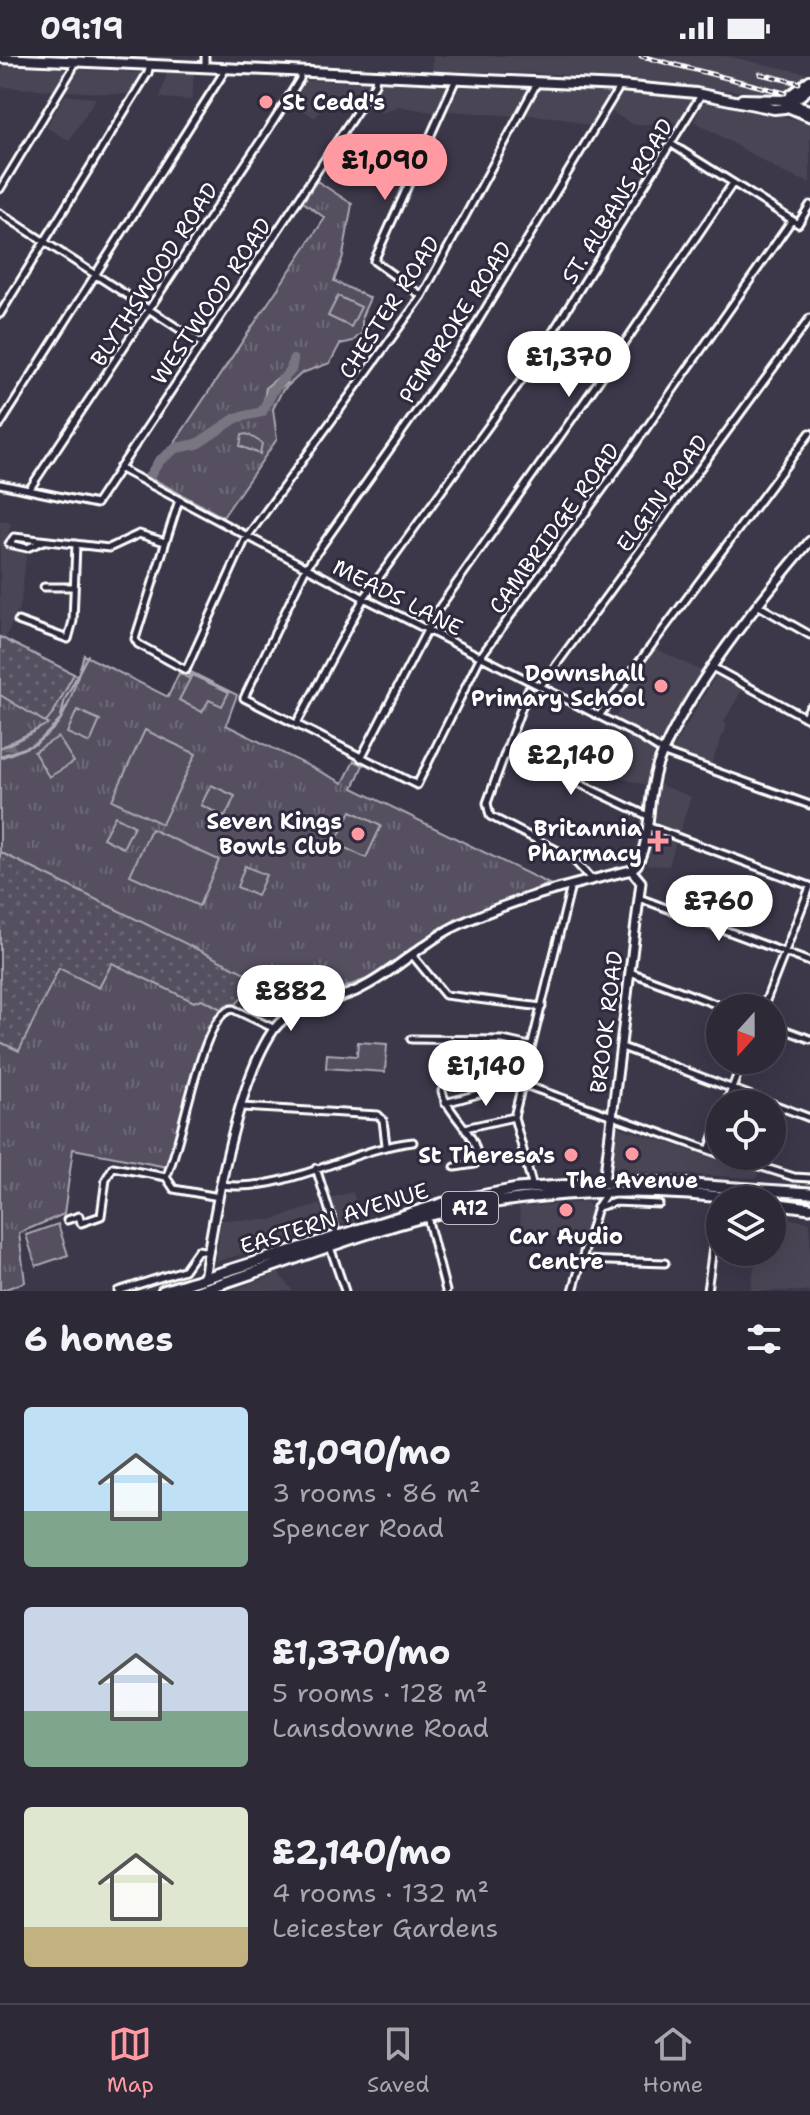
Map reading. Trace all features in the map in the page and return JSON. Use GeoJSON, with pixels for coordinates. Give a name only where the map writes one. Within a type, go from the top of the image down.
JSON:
{"type":"FeatureCollection","features":[{"type":"Feature","properties":{"kind":"highway","name":"EASTERN AVENUE"},"geometry":{"type":"LineString","coordinates":[[204,1278],[444,1203],[533,1188],[604,1182],[683,1182],[723,1186]]}},
{"type":"Feature","properties":{"kind":"highway","name":"EASTERN AVENUE"},"geometry":{"type":"LineString","coordinates":[[786,1191],[809,1192]]}},
{"type":"Feature","properties":{"kind":"highway"},"geometry":{"type":"LineString","coordinates":[[786,1204],[797,1204],[809,1192]]}},
{"type":"Feature","properties":{"kind":"highway","name":"EASTERN AVENUE"},"geometry":{"type":"LineString","coordinates":[[202,1290],[427,1216],[518,1199],[607,1193],[706,1196]]}},
{"type":"Feature","properties":{"kind":"highway"},"geometry":{"type":"LineString","coordinates":[[786,1198],[810,1208]]}},
{"type":"Feature","properties":{"kind":"highway","name":"A12"},"geometry":{"type":"LineString","coordinates":[[163,1291],[204,1278]]}},
{"type":"Feature","properties":{"kind":"main road"},"geometry":{"type":"LineString","coordinates":[[0,58],[620,86],[787,104],[810,88]]}},
{"type":"Feature","properties":{"kind":"main road"},"geometry":{"type":"LineString","coordinates":[[787,104],[810,80]]}},
{"type":"Feature","properties":{"kind":"street"},"geometry":{"type":"LineString","coordinates":[[205,56],[205,67]]}},
{"type":"Feature","properties":{"kind":"street"},"geometry":{"type":"LineString","coordinates":[[0,189],[72,70],[74,60]]}},
{"type":"Feature","properties":{"kind":"street"},"geometry":{"type":"LineString","coordinates":[[0,314],[148,73],[150,64]]}},
{"type":"Feature","properties":{"kind":"street"},"geometry":{"type":"LineString","coordinates":[[0,425],[227,68]]}},
{"type":"Feature","properties":{"kind":"street","name":"BLYTHSWOOD ROAD"},"geometry":{"type":"LineString","coordinates":[[29,490],[291,93],[300,72]]}},
{"type":"Feature","properties":{"kind":"street","name":"WESTWOOD ROAD"},"geometry":{"type":"LineString","coordinates":[[29,490],[96,504],[201,343],[308,188],[375,84],[376,76]]}},
{"type":"Feature","properties":{"kind":"street"},"geometry":{"type":"LineString","coordinates":[[422,296],[374,261],[456,78]]}},
{"type":"Feature","properties":{"kind":"street","name":"CHESTER ROAD"},"geometry":{"type":"LineString","coordinates":[[165,542],[135,642],[186,670],[247,537],[422,296],[537,82]]}},
{"type":"Feature","properties":{"kind":"street","name":"PEMBROKE ROAD"},"geometry":{"type":"LineString","coordinates":[[296,725],[244,698],[306,568],[466,341],[620,86]]}},
{"type":"Feature","properties":{"kind":"street","name":"ST. ALBANS ROAD"},"geometry":{"type":"LineString","coordinates":[[296,725],[364,598],[529,370],[673,145],[702,94]]}},
{"type":"Feature","properties":{"kind":"street"},"geometry":{"type":"LineString","coordinates":[[787,104],[810,110]]}},
{"type":"Feature","properties":{"kind":"street"},"geometry":{"type":"LineString","coordinates":[[787,104],[810,117]]}},
{"type":"Feature","properties":{"kind":"street"},"geometry":{"type":"LineString","coordinates":[[673,145],[792,220]]}},
{"type":"Feature","properties":{"kind":"street"},"geometry":{"type":"LineString","coordinates":[[296,725],[361,758],[425,629],[733,183]]}},
{"type":"Feature","properties":{"kind":"street","name":"CAMBRIDGE ROAD"},"geometry":{"type":"LineString","coordinates":[[361,758],[417,785],[481,656],[622,463],[792,220],[798,224],[810,205]]}},
{"type":"Feature","properties":{"kind":"street"},"geometry":{"type":"LineString","coordinates":[[0,213],[201,343]]}},
{"type":"Feature","properties":{"kind":"street","name":"ELGIN ROAD"},"geometry":{"type":"LineString","coordinates":[[540,687],[810,318]]}},
{"type":"Feature","properties":{"kind":"street"},"geometry":{"type":"LineString","coordinates":[[599,716],[810,433]]}},
{"type":"Feature","properties":{"kind":"street","name":"MEADS LANE"},"geometry":{"type":"LineString","coordinates":[[119,468],[306,568],[664,751],[810,805]]}},
{"type":"Feature","properties":{"kind":"street"},"geometry":{"type":"LineString","coordinates":[[0,484],[29,490]]}},
{"type":"Feature","properties":{"kind":"street"},"geometry":{"type":"LineString","coordinates":[[44,541],[27,548],[9,544],[14,537],[114,548],[139,534],[165,542],[179,500]]}},
{"type":"Feature","properties":{"kind":"street"},"geometry":{"type":"LineString","coordinates":[[18,621],[68,639],[73,621],[76,544]]}},
{"type":"Feature","properties":{"kind":"street"},"geometry":{"type":"LineString","coordinates":[[202,1290],[222,1185],[242,1107],[255,1062],[275,1029],[297,1011],[375,982],[452,928],[533,897],[631,870],[639,862],[653,780],[664,751],[712,667],[809,545]]}},
{"type":"Feature","properties":{"kind":"street"},"geometry":{"type":"LineString","coordinates":[[44,587],[73,587]]}},
{"type":"Feature","properties":{"kind":"street"},"geometry":{"type":"LineString","coordinates":[[759,606],[810,635]]}},
{"type":"Feature","properties":{"kind":"street"},"geometry":{"type":"LineString","coordinates":[[712,667],[807,719],[810,707]]}},
{"type":"Feature","properties":{"kind":"street"},"geometry":{"type":"LineString","coordinates":[[528,690],[487,803],[490,816],[572,858],[592,880]]}},
{"type":"Feature","properties":{"kind":"street"},"geometry":{"type":"LineString","coordinates":[[506,749],[648,816]]}},
{"type":"Feature","properties":{"kind":"street"},"geometry":{"type":"LineString","coordinates":[[647,826],[810,886],[768,994]]}},
{"type":"Feature","properties":{"kind":"street","name":"BROOK ROAD"},"geometry":{"type":"LineString","coordinates":[[604,1182],[641,882],[631,870]]}},
{"type":"Feature","properties":{"kind":"street"},"geometry":{"type":"LineString","coordinates":[[533,1188],[514,1117],[571,886]]}},
{"type":"Feature","properties":{"kind":"street"},"geometry":{"type":"LineString","coordinates":[[639,898],[810,962]]}},
{"type":"Feature","properties":{"kind":"street"},"geometry":{"type":"LineString","coordinates":[[413,956],[445,995],[542,1007]]}},
{"type":"Feature","properties":{"kind":"street"},"geometry":{"type":"LineString","coordinates":[[630,972],[706,1000]]}},
{"type":"Feature","properties":{"kind":"street"},"geometry":{"type":"LineString","coordinates":[[166,1177],[205,1044],[222,1014],[233,1009],[275,1029]]}},
{"type":"Feature","properties":{"kind":"street"},"geometry":{"type":"LineString","coordinates":[[786,1030],[810,1039]]}},
{"type":"Feature","properties":{"kind":"street"},"geometry":{"type":"LineString","coordinates":[[411,1039],[503,1040],[530,1046]]}},
{"type":"Feature","properties":{"kind":"street"},"geometry":{"type":"LineString","coordinates":[[622,1047],[810,1118]]}},
{"type":"Feature","properties":{"kind":"street"},"geometry":{"type":"LineString","coordinates":[[732,1089],[738,1074]]}},
{"type":"Feature","properties":{"kind":"street"},"geometry":{"type":"LineString","coordinates":[[522,1084],[611,1118],[706,1149]]}},
{"type":"Feature","properties":{"kind":"street"},"geometry":{"type":"LineString","coordinates":[[442,1091],[445,1103],[471,1135],[477,1157],[475,1164],[455,1167]]}},
{"type":"Feature","properties":{"kind":"street"},"geometry":{"type":"LineString","coordinates":[[445,1103],[482,1093]]}},
{"type":"Feature","properties":{"kind":"street"},"geometry":{"type":"LineString","coordinates":[[242,1107],[378,1115],[383,1120],[386,1145]]}},
{"type":"Feature","properties":{"kind":"street"},"geometry":{"type":"LineString","coordinates":[[464,1129],[514,1117]]}},
{"type":"Feature","properties":{"kind":"street"},"geometry":{"type":"LineString","coordinates":[[222,1185],[260,1185],[386,1145],[413,1142]]}},
{"type":"Feature","properties":{"kind":"street"},"geometry":{"type":"LineString","coordinates":[[67,1220],[79,1216],[81,1223],[101,1216],[106,1179],[112,1167],[166,1177],[174,1189],[220,1197]]}},
{"type":"Feature","properties":{"kind":"street"},"geometry":{"type":"LineString","coordinates":[[316,1168],[337,1236]]}},
{"type":"Feature","properties":{"kind":"street"},"geometry":{"type":"LineString","coordinates":[[772,1170],[810,1178]]}},
{"type":"Feature","properties":{"kind":"street"},"geometry":{"type":"LineString","coordinates":[[573,1291],[597,1207],[607,1193]]}},
{"type":"Feature","properties":{"kind":"street"},"geometry":{"type":"LineString","coordinates":[[589,1194],[597,1207]]}},
{"type":"Feature","properties":{"kind":"street"},"geometry":{"type":"LineString","coordinates":[[597,1207],[615,1202],[659,1204]]}},
{"type":"Feature","properties":{"kind":"street"},"geometry":{"type":"LineString","coordinates":[[427,1216],[446,1291]]}},
{"type":"Feature","properties":{"kind":"street"},"geometry":{"type":"LineString","coordinates":[[330,1246],[345,1291]]}},
{"type":"Feature","properties":{"kind":"street","name":"EASTERN AVENUE"},"geometry":{"type":"LineString","coordinates":[[118,1291],[184,1270],[198,1250],[209,1252]]}},
{"type":"Feature","properties":{"kind":"street"},"geometry":{"type":"LineString","coordinates":[[582,1260],[665,1263]]}},
{"type":"Feature","properties":{"kind":"street"},"geometry":{"type":"LineString","coordinates":[[707,1291],[710,1266]]}},
{"type":"Feature","properties":{"kind":"shaded area"},"geometry":{"type":"Polygon","coordinates":[[[433,56],[726,56],[810,74],[783,94],[768,94],[557,74],[432,71],[433,56]]]}},
{"type":"Feature","properties":{"kind":"shaded area"},"geometry":{"type":"Polygon","coordinates":[[[5,66],[145,73],[132,95],[0,87],[0,73],[5,66]]]}},
{"type":"Feature","properties":{"kind":"shaded area"},"geometry":{"type":"Polygon","coordinates":[[[167,72],[194,74],[192,100],[160,98],[167,72]]]}},
{"type":"Feature","properties":{"kind":"shaded area"},"geometry":{"type":"Polygon","coordinates":[[[304,80],[372,83],[351,114],[345,107],[322,107],[315,118],[290,103],[304,80]]]}},
{"type":"Feature","properties":{"kind":"shaded area"},"geometry":{"type":"Polygon","coordinates":[[[381,82],[452,85],[437,113],[398,106],[383,113],[366,108],[381,82]]]}},
{"type":"Feature","properties":{"kind":"shaded area"},"geometry":{"type":"Polygon","coordinates":[[[460,86],[532,90],[517,116],[448,111],[460,86]]]}},
{"type":"Feature","properties":{"kind":"shaded area"},"geometry":{"type":"Polygon","coordinates":[[[541,88],[608,91],[613,94],[592,127],[564,118],[526,115],[541,88]]]}},
{"type":"Feature","properties":{"kind":"shaded area"},"geometry":{"type":"Polygon","coordinates":[[[622,92],[696,100],[682,122],[634,125],[610,111],[622,92]]]}},
{"type":"Feature","properties":{"kind":"shaded area"},"geometry":{"type":"Polygon","coordinates":[[[65,95],[96,98],[69,141],[46,127],[65,95]]]}},
{"type":"Feature","properties":{"kind":"shaded area"},"geometry":{"type":"Polygon","coordinates":[[[704,100],[810,122],[810,183],[782,172],[694,121],[704,100]]]}},
{"type":"Feature","properties":{"kind":"shaded area"},"geometry":{"type":"Polygon","coordinates":[[[0,520],[11,523],[7,540],[11,550],[25,553],[26,557],[21,604],[5,639],[0,636],[0,520]]]}},
{"type":"Feature","properties":{"kind":"shaded area","name":"Downshall Primary School"},"geometry":{"type":"Polygon","coordinates":[[[655,648],[703,672],[661,743],[614,719],[624,704],[619,699],[645,654],[650,654],[655,648]]]}},
{"type":"Feature","properties":{"kind":"shaded area"},"geometry":{"type":"Polygon","coordinates":[[[716,675],[743,688],[724,722],[727,724],[711,765],[672,750],[716,675]]]}},
{"type":"Feature","properties":{"kind":"shaded area"},"geometry":{"type":"Polygon","coordinates":[[[628,736],[655,749],[646,785],[619,778],[628,736]]]}},
{"type":"Feature","properties":{"kind":"shaded area"},"geometry":{"type":"Polygon","coordinates":[[[659,784],[691,797],[679,834],[653,824],[659,784]]]}},
{"type":"Feature","properties":{"kind":"shaded area"},"geometry":{"type":"Polygon","coordinates":[[[653,834],[676,842],[669,866],[647,865],[653,834]]]}},
{"type":"Feature","properties":{"kind":"shaded area"},"geometry":{"type":"Polygon","coordinates":[[[618,1127],[706,1155],[706,1170],[758,1172],[757,1178],[619,1171],[612,1163],[618,1127]]]}},
{"type":"Feature","properties":{"kind":"shaded area"},"geometry":{"type":"Polygon","coordinates":[[[353,1192],[361,1219],[340,1224],[330,1198],[353,1192]]]}},
{"type":"Feature","properties":{"kind":"shaded area"},"geometry":{"type":"Polygon","coordinates":[[[587,1202],[592,1209],[583,1234],[522,1239],[519,1207],[587,1202]]]}},
{"type":"Feature","properties":{"kind":"shaded area"},"geometry":{"type":"Polygon","coordinates":[[[320,1204],[326,1229],[216,1262],[221,1220],[271,1220],[320,1204]]]}},
{"type":"Feature","properties":{"kind":"shaded area"},"geometry":{"type":"Polygon","coordinates":[[[786,1218],[810,1222],[810,1291],[750,1291],[754,1266],[786,1266],[786,1218]]]}},
{"type":"Feature","properties":{"kind":"shaded area"},"geometry":{"type":"Polygon","coordinates":[[[278,1272],[293,1291],[227,1291],[261,1280],[278,1272]]]}},
{"type":"Feature","properties":{"kind":"green space"},"geometry":{"type":"Polygon","coordinates":[[[317,181],[352,204],[343,256],[334,281],[370,298],[362,316],[362,333],[353,341],[340,344],[330,363],[302,373],[282,391],[273,409],[277,439],[223,517],[151,478],[325,218],[303,202],[317,181]]]}},
{"type":"Feature","properties":{"kind":"green space"},"geometry":{"type":"Polygon","coordinates":[[[338,296],[361,307],[351,327],[328,316],[338,296]]]}},
{"type":"Feature","properties":{"kind":"green space"},"geometry":{"type":"Polygon","coordinates":[[[247,434],[262,443],[260,454],[240,446],[242,435],[247,434]]]}},
{"type":"Feature","properties":{"kind":"green space"},"geometry":{"type":"Polygon","coordinates":[[[0,637],[74,674],[48,724],[0,695],[0,637]]]}},
{"type":"Feature","properties":{"kind":"green space"},"geometry":{"type":"Polygon","coordinates":[[[84,655],[96,662],[65,709],[58,728],[36,745],[0,758],[0,748],[48,721],[74,674],[78,675],[84,655]]]}},
{"type":"Feature","properties":{"kind":"green space"},"geometry":{"type":"Polygon","coordinates":[[[84,655],[168,697],[179,673],[188,678],[191,672],[237,695],[226,725],[343,783],[354,761],[363,765],[353,788],[549,884],[456,919],[367,979],[304,1002],[0,852],[0,758],[38,741],[59,722],[84,655]]]}},
{"type":"Feature","properties":{"kind":"green space"},"geometry":{"type":"Polygon","coordinates":[[[192,675],[229,692],[222,706],[209,700],[202,712],[179,700],[192,675]]]}},
{"type":"Feature","properties":{"kind":"green space"},"geometry":{"type":"Polygon","coordinates":[[[0,695],[48,724],[0,748],[0,695]]]}},
{"type":"Feature","properties":{"kind":"green space"},"geometry":{"type":"Polygon","coordinates":[[[77,710],[100,720],[90,743],[67,733],[77,710]]]}},
{"type":"Feature","properties":{"kind":"green space"},"geometry":{"type":"Polygon","coordinates":[[[145,730],[196,754],[162,824],[112,800],[145,730]]]}},
{"type":"Feature","properties":{"kind":"green space"},"geometry":{"type":"Polygon","coordinates":[[[58,737],[74,762],[49,777],[34,752],[58,737]]]}},
{"type":"Feature","properties":{"kind":"green space"},"geometry":{"type":"Polygon","coordinates":[[[211,785],[235,796],[225,817],[201,805],[211,785]]]}},
{"type":"Feature","properties":{"kind":"green space","name":"Seven Kings Bowls Club"},"geometry":{"type":"Polygon","coordinates":[[[351,811],[381,826],[366,858],[335,843],[351,811]]]}},
{"type":"Feature","properties":{"kind":"green space"},"geometry":{"type":"Polygon","coordinates":[[[115,816],[134,826],[123,848],[103,838],[115,816]]]}},
{"type":"Feature","properties":{"kind":"green space"},"geometry":{"type":"Polygon","coordinates":[[[151,829],[219,860],[199,906],[130,875],[151,829]]]}},
{"type":"Feature","properties":{"kind":"green space"},"geometry":{"type":"Polygon","coordinates":[[[0,852],[260,980],[236,1004],[221,1009],[202,999],[194,1002],[112,964],[99,988],[19,1051],[0,1042],[0,852]]]}},
{"type":"Feature","properties":{"kind":"green space"},"geometry":{"type":"Polygon","coordinates":[[[245,866],[266,875],[257,896],[237,887],[245,866]]]}},
{"type":"Feature","properties":{"kind":"green space"},"geometry":{"type":"Polygon","coordinates":[[[112,963],[194,1002],[202,999],[221,1009],[202,1044],[167,1167],[73,1149],[64,1214],[19,1233],[25,1282],[0,1291],[0,1042],[19,1051],[59,968],[99,988],[112,963]]]}},
{"type":"Feature","properties":{"kind":"green space"},"geometry":{"type":"Polygon","coordinates":[[[358,1042],[387,1044],[385,1072],[326,1068],[327,1054],[357,1056],[358,1042]]]}},
{"type":"Feature","properties":{"kind":"green space"},"geometry":{"type":"Polygon","coordinates":[[[58,1224],[68,1255],[36,1266],[26,1235],[58,1224]]]}},
{"type":"Feature","properties":{"kind":"water"},"geometry":{"type":"Polygon","coordinates":[[[279,377],[288,383],[276,391],[269,403],[264,401],[266,387],[279,377]]]}},
{"type":"Feature","properties":{"kind":"waterway"},"geometry":{"type":"LineString","coordinates":[[149,477],[159,461],[176,448],[197,444],[236,418],[262,412],[273,390],[291,370],[293,360]]}},
{"type":"Feature","properties":{"kind":"waterway"},"geometry":{"type":"LineString","coordinates":[[0,756],[36,744],[60,720],[65,699],[88,655]]}},
{"type":"Feature","properties":{"kind":"railway"},"geometry":{"type":"LineString","coordinates":[[641,56],[785,93]]}},
{"type":"Feature","properties":{"kind":"railway"},"geometry":{"type":"LineString","coordinates":[[760,74],[799,83]]}},
{"type":"Feature","properties":{"kind":"place","name":"St Cedd's"},"geometry":{"type":"Point","coordinates":[266,102]}},
{"type":"Feature","properties":{"kind":"place","name":"Downshall Primary School"},"geometry":{"type":"Point","coordinates":[661,686]}},
{"type":"Feature","properties":{"kind":"place","name":"Seven Kings Bowls Club"},"geometry":{"type":"Point","coordinates":[358,834]}},
{"type":"Feature","properties":{"kind":"place","name":"Britannia Pharmacy"},"geometry":{"type":"Point","coordinates":[658,841]}},
{"type":"Feature","properties":{"kind":"place","name":"The Avenue"},"geometry":{"type":"Point","coordinates":[632,1154]}},
{"type":"Feature","properties":{"kind":"place","name":"St Theresa's"},"geometry":{"type":"Point","coordinates":[571,1155]}},
{"type":"Feature","properties":{"kind":"place","name":"Car Audio Centre"},"geometry":{"type":"Point","coordinates":[566,1210]}}]}
